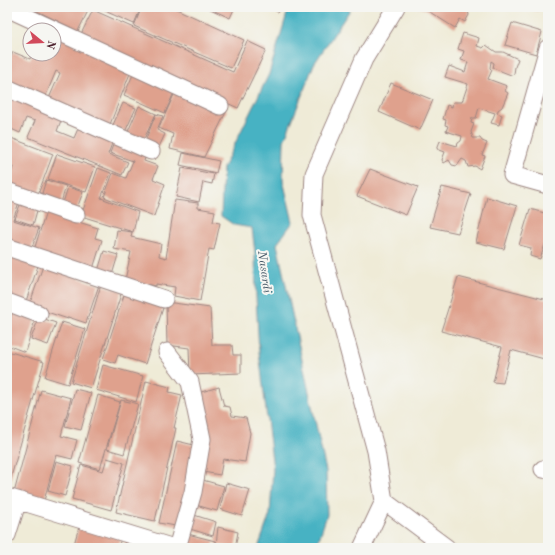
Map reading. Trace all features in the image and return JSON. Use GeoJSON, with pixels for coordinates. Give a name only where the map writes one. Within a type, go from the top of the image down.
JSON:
{"type":"FeatureCollection","features":[{"type":"Feature","properties":{"kind":"street"},"geometry":{"type":"LineString","coordinates":[[362,548],[384,502],[376,451],[312,215],[314,174],[364,59],[396,7]]}},
{"type":"Feature","properties":{"kind":"street"},"geometry":{"type":"LineString","coordinates":[[7,8],[220,106]]}},
{"type":"Feature","properties":{"kind":"street"},"geometry":{"type":"LineString","coordinates":[[548,48],[512,175],[548,186]]}},
{"type":"Feature","properties":{"kind":"street"},"geometry":{"type":"LineString","coordinates":[[7,88],[151,151]]}},
{"type":"Feature","properties":{"kind":"street"},"geometry":{"type":"LineString","coordinates":[[7,191],[76,215]]}},
{"type":"Feature","properties":{"kind":"street"},"geometry":{"type":"LineString","coordinates":[[7,247],[164,298]]}},
{"type":"Feature","properties":{"kind":"street"},"geometry":{"type":"LineString","coordinates":[[8,308],[39,314]]}},
{"type":"Feature","properties":{"kind":"street"},"geometry":{"type":"LineString","coordinates":[[7,535],[12,498],[176,548],[193,492],[202,439],[190,382],[167,352]]}},
{"type":"Feature","properties":{"kind":"street"},"geometry":{"type":"LineString","coordinates":[[384,502],[447,548]]}},
{"type":"Feature","properties":{"kind":"water","name":"Nasardi"},"geometry":{"type":"Polygon","coordinates":[[[289,7],[352,7],[314,64],[284,141],[283,180],[293,222],[277,244],[326,471],[327,515],[316,548],[258,548],[270,514],[273,469],[259,352],[255,253],[252,228],[234,225],[221,216],[223,168],[269,74],[289,7]]]}},
{"type":"Feature","properties":{"kind":"building"},"geometry":{"type":"Polygon","coordinates":[[[37,7],[90,7],[78,31],[35,10],[37,7]]]}},
{"type":"Feature","properties":{"kind":"building"},"geometry":{"type":"Polygon","coordinates":[[[96,7],[141,7],[134,24],[96,7]]]}},
{"type":"Feature","properties":{"kind":"building"},"geometry":{"type":"Polygon","coordinates":[[[142,7],[172,7],[244,40],[231,68],[134,26],[142,7]]]}},
{"type":"Feature","properties":{"kind":"building"},"geometry":{"type":"Polygon","coordinates":[[[206,7],[235,7],[230,18],[206,7]]]}},
{"type":"Feature","properties":{"kind":"building"},"geometry":{"type":"Polygon","coordinates":[[[267,7],[280,7],[278,12],[267,7]]]}},
{"type":"Feature","properties":{"kind":"building"},"geometry":{"type":"Polygon","coordinates":[[[417,7],[470,7],[468,11],[469,15],[465,22],[460,19],[455,28],[425,9],[417,7]]]}},
{"type":"Feature","properties":{"kind":"building"},"geometry":{"type":"Polygon","coordinates":[[[526,7],[540,7],[539,11],[535,11],[526,7]]]}},
{"type":"Feature","properties":{"kind":"building"},"geometry":{"type":"Polygon","coordinates":[[[93,10],[233,72],[247,41],[266,50],[238,108],[80,36],[93,10]]]}},
{"type":"Feature","properties":{"kind":"building"},"geometry":{"type":"Polygon","coordinates":[[[512,23],[542,32],[536,54],[505,45],[512,23]]]}},
{"type":"Feature","properties":{"kind":"building"},"geometry":{"type":"Polygon","coordinates":[[[463,33],[479,38],[477,46],[483,48],[486,45],[496,52],[503,52],[518,59],[514,74],[511,75],[493,68],[494,63],[491,61],[490,68],[492,70],[488,79],[507,86],[505,91],[508,93],[502,107],[497,113],[502,115],[499,125],[491,123],[495,113],[479,108],[476,118],[472,118],[471,123],[474,124],[471,132],[473,138],[480,138],[482,141],[487,143],[482,155],[485,156],[480,169],[475,166],[468,167],[466,161],[462,159],[457,166],[452,165],[449,160],[444,163],[442,160],[445,152],[437,149],[440,141],[457,146],[461,141],[462,136],[446,131],[448,126],[445,125],[446,120],[443,119],[447,105],[452,107],[453,102],[462,102],[468,84],[445,77],[449,66],[465,72],[468,62],[461,60],[464,51],[458,49],[463,33]]]}},
{"type":"Feature","properties":{"kind":"building"},"geometry":{"type":"Polygon","coordinates":[[[62,38],[131,71],[109,127],[47,103],[60,73],[56,71],[44,100],[7,85],[7,67],[13,52],[22,56],[22,62],[62,62],[62,38]]]}},
{"type":"Feature","properties":{"kind":"building"},"geometry":{"type":"Polygon","coordinates":[[[135,70],[176,88],[165,113],[124,95],[135,70]]]}},
{"type":"Feature","properties":{"kind":"building"},"geometry":{"type":"Polygon","coordinates":[[[391,83],[433,100],[420,130],[379,112],[391,83]]]}},
{"type":"Feature","properties":{"kind":"building"},"geometry":{"type":"Polygon","coordinates":[[[176,90],[227,110],[204,157],[170,149],[173,134],[159,128],[176,90]]]}},
{"type":"Feature","properties":{"kind":"building"},"geometry":{"type":"Polygon","coordinates":[[[7,93],[63,115],[57,131],[74,138],[80,124],[114,138],[108,154],[128,162],[122,175],[28,137],[35,121],[26,118],[20,133],[7,127],[7,93]]]}},
{"type":"Feature","properties":{"kind":"building"},"geometry":{"type":"Polygon","coordinates":[[[123,103],[136,108],[125,132],[112,127],[123,103]]]}},
{"type":"Feature","properties":{"kind":"building"},"geometry":{"type":"Polygon","coordinates":[[[139,106],[156,114],[142,143],[126,136],[139,106]]]}},
{"type":"Feature","properties":{"kind":"building"},"geometry":{"type":"Polygon","coordinates":[[[156,114],[163,116],[157,130],[165,134],[159,147],[145,141],[156,114]]]}},
{"type":"Feature","properties":{"kind":"building"},"geometry":{"type":"Polygon","coordinates":[[[11,138],[53,154],[37,197],[7,184],[13,167],[7,165],[7,149],[11,138]]]}},
{"type":"Feature","properties":{"kind":"building"},"geometry":{"type":"Polygon","coordinates":[[[115,140],[147,152],[144,161],[158,166],[153,179],[165,184],[154,216],[104,197],[113,173],[126,178],[133,161],[110,153],[115,140]]]}},
{"type":"Feature","properties":{"kind":"building"},"geometry":{"type":"Polygon","coordinates":[[[183,153],[219,161],[216,173],[180,165],[183,153]]]}},
{"type":"Feature","properties":{"kind":"building"},"geometry":{"type":"Polygon","coordinates":[[[57,154],[95,167],[86,192],[48,179],[57,154]]]}},
{"type":"Feature","properties":{"kind":"building"},"geometry":{"type":"Polygon","coordinates":[[[7,166],[12,167],[7,180],[7,166]]]}},
{"type":"Feature","properties":{"kind":"building"},"geometry":{"type":"Polygon","coordinates":[[[98,168],[111,173],[101,198],[138,212],[133,232],[81,216],[98,168]]]}},
{"type":"Feature","properties":{"kind":"building"},"geometry":{"type":"Polygon","coordinates":[[[182,168],[214,174],[212,184],[203,182],[199,202],[176,197],[182,168]]]}},
{"type":"Feature","properties":{"kind":"building"},"geometry":{"type":"Polygon","coordinates":[[[370,169],[418,187],[406,215],[357,196],[370,169]]]}},
{"type":"Feature","properties":{"kind":"building"},"geometry":{"type":"Polygon","coordinates":[[[46,180],[66,186],[60,206],[40,200],[46,180]]]}},
{"type":"Feature","properties":{"kind":"building"},"geometry":{"type":"Polygon","coordinates":[[[68,187],[83,192],[75,214],[61,209],[68,187]]]}},
{"type":"Feature","properties":{"kind":"building"},"geometry":{"type":"Polygon","coordinates":[[[442,187],[471,194],[458,233],[430,227],[442,187]]]}},
{"type":"Feature","properties":{"kind":"building"},"geometry":{"type":"Polygon","coordinates":[[[7,195],[20,199],[13,220],[39,228],[31,250],[7,243],[7,195]]]}},
{"type":"Feature","properties":{"kind":"building"},"geometry":{"type":"Polygon","coordinates":[[[487,197],[517,206],[504,249],[476,242],[487,197]]]}},
{"type":"Feature","properties":{"kind":"building"},"geometry":{"type":"Polygon","coordinates":[[[175,200],[198,203],[198,208],[215,211],[213,222],[220,223],[214,250],[209,249],[200,301],[174,296],[175,287],[156,284],[156,286],[125,280],[131,252],[114,249],[117,230],[132,232],[131,237],[161,244],[159,256],[166,258],[175,200]]]}},
{"type":"Feature","properties":{"kind":"building"},"geometry":{"type":"Polygon","coordinates":[[[21,202],[38,207],[33,225],[15,219],[21,202]]]}},
{"type":"Feature","properties":{"kind":"building"},"geometry":{"type":"Polygon","coordinates":[[[530,209],[548,214],[548,236],[540,259],[530,256],[531,248],[519,245],[530,209]]]}},
{"type":"Feature","properties":{"kind":"building"},"geometry":{"type":"Polygon","coordinates":[[[46,212],[98,228],[95,238],[102,240],[92,272],[33,253],[46,212]]]}},
{"type":"Feature","properties":{"kind":"building"},"geometry":{"type":"Polygon","coordinates":[[[104,251],[118,255],[112,275],[98,271],[104,251]]]}},
{"type":"Feature","properties":{"kind":"building"},"geometry":{"type":"Polygon","coordinates":[[[7,255],[38,266],[24,307],[7,298],[7,255]]]}},
{"type":"Feature","properties":{"kind":"building"},"geometry":{"type":"Polygon","coordinates":[[[43,266],[99,285],[86,323],[68,317],[68,319],[29,306],[43,266]]]}},
{"type":"Feature","properties":{"kind":"building"},"geometry":{"type":"Polygon","coordinates":[[[458,277],[548,300],[548,360],[511,350],[503,383],[493,382],[502,347],[441,331],[458,277]]]}},
{"type":"Feature","properties":{"kind":"building"},"geometry":{"type":"Polygon","coordinates":[[[101,285],[122,291],[91,388],[71,382],[101,285]]]}},
{"type":"Feature","properties":{"kind":"building"},"geometry":{"type":"Polygon","coordinates":[[[125,292],[164,305],[145,364],[118,355],[115,363],[103,359],[125,292]]]}},
{"type":"Feature","properties":{"kind":"building"},"geometry":{"type":"Polygon","coordinates":[[[166,302],[210,308],[212,345],[232,345],[233,355],[241,355],[241,373],[190,375],[189,348],[167,345],[166,302]]]}},
{"type":"Feature","properties":{"kind":"building"},"geometry":{"type":"Polygon","coordinates":[[[12,312],[35,320],[25,352],[7,345],[7,332],[12,312]]]}},
{"type":"Feature","properties":{"kind":"building"},"geometry":{"type":"Polygon","coordinates":[[[39,317],[56,323],[48,345],[31,339],[39,317]]]}},
{"type":"Feature","properties":{"kind":"building"},"geometry":{"type":"Polygon","coordinates":[[[62,322],[85,329],[68,384],[45,377],[62,322]]]}},
{"type":"Feature","properties":{"kind":"building"},"geometry":{"type":"Polygon","coordinates":[[[7,351],[44,362],[7,491],[7,351]]]}},
{"type":"Feature","properties":{"kind":"building"},"geometry":{"type":"Polygon","coordinates":[[[103,365],[143,376],[136,402],[96,390],[103,365]]]}},
{"type":"Feature","properties":{"kind":"building"},"geometry":{"type":"Polygon","coordinates":[[[146,381],[170,387],[169,392],[182,395],[155,521],[116,512],[146,381]]]}},
{"type":"Feature","properties":{"kind":"building"},"geometry":{"type":"Polygon","coordinates":[[[219,387],[224,406],[230,407],[232,416],[246,418],[250,433],[245,462],[223,459],[220,475],[203,472],[194,394],[219,387]]]}},
{"type":"Feature","properties":{"kind":"building"},"geometry":{"type":"Polygon","coordinates":[[[75,389],[91,393],[81,430],[65,426],[75,389]]]}},
{"type":"Feature","properties":{"kind":"building"},"geometry":{"type":"Polygon","coordinates":[[[41,390],[71,398],[61,436],[77,440],[72,459],[56,455],[44,501],[14,493],[41,390]]]}},
{"type":"Feature","properties":{"kind":"building"},"geometry":{"type":"Polygon","coordinates":[[[98,395],[120,402],[100,469],[79,463],[98,395]]]}},
{"type":"Feature","properties":{"kind":"building"},"geometry":{"type":"Polygon","coordinates":[[[121,400],[138,404],[124,454],[107,449],[121,400]]]}},
{"type":"Feature","properties":{"kind":"building"},"geometry":{"type":"Polygon","coordinates":[[[177,441],[198,446],[181,527],[159,523],[177,441]]]}},
{"type":"Feature","properties":{"kind":"building"},"geometry":{"type":"Polygon","coordinates":[[[107,458],[124,463],[111,510],[72,499],[81,465],[103,471],[107,458]]]}},
{"type":"Feature","properties":{"kind":"building"},"geometry":{"type":"Polygon","coordinates":[[[56,461],[73,466],[65,496],[48,491],[56,461]]]}},
{"type":"Feature","properties":{"kind":"building"},"geometry":{"type":"Polygon","coordinates":[[[199,479],[224,486],[217,511],[192,504],[199,479]]]}},
{"type":"Feature","properties":{"kind":"building"},"geometry":{"type":"Polygon","coordinates":[[[226,483],[250,490],[242,516],[220,509],[226,483]]]}},
{"type":"Feature","properties":{"kind":"building"},"geometry":{"type":"Polygon","coordinates":[[[194,515],[216,522],[213,536],[190,529],[194,515]]]}},
{"type":"Feature","properties":{"kind":"building"},"geometry":{"type":"Polygon","coordinates":[[[80,523],[122,535],[118,548],[73,548],[80,523]]]}},
{"type":"Feature","properties":{"kind":"building"},"geometry":{"type":"Polygon","coordinates":[[[218,527],[238,532],[235,548],[216,545],[218,527]]]}},
{"type":"Feature","properties":{"kind":"building"},"geometry":{"type":"Polygon","coordinates":[[[184,533],[215,541],[212,548],[179,548],[184,533]]]}},
{"type":"Feature","properties":{"kind":"building"},"geometry":{"type":"Polygon","coordinates":[[[126,537],[165,548],[123,548],[126,537]]]}}]}
